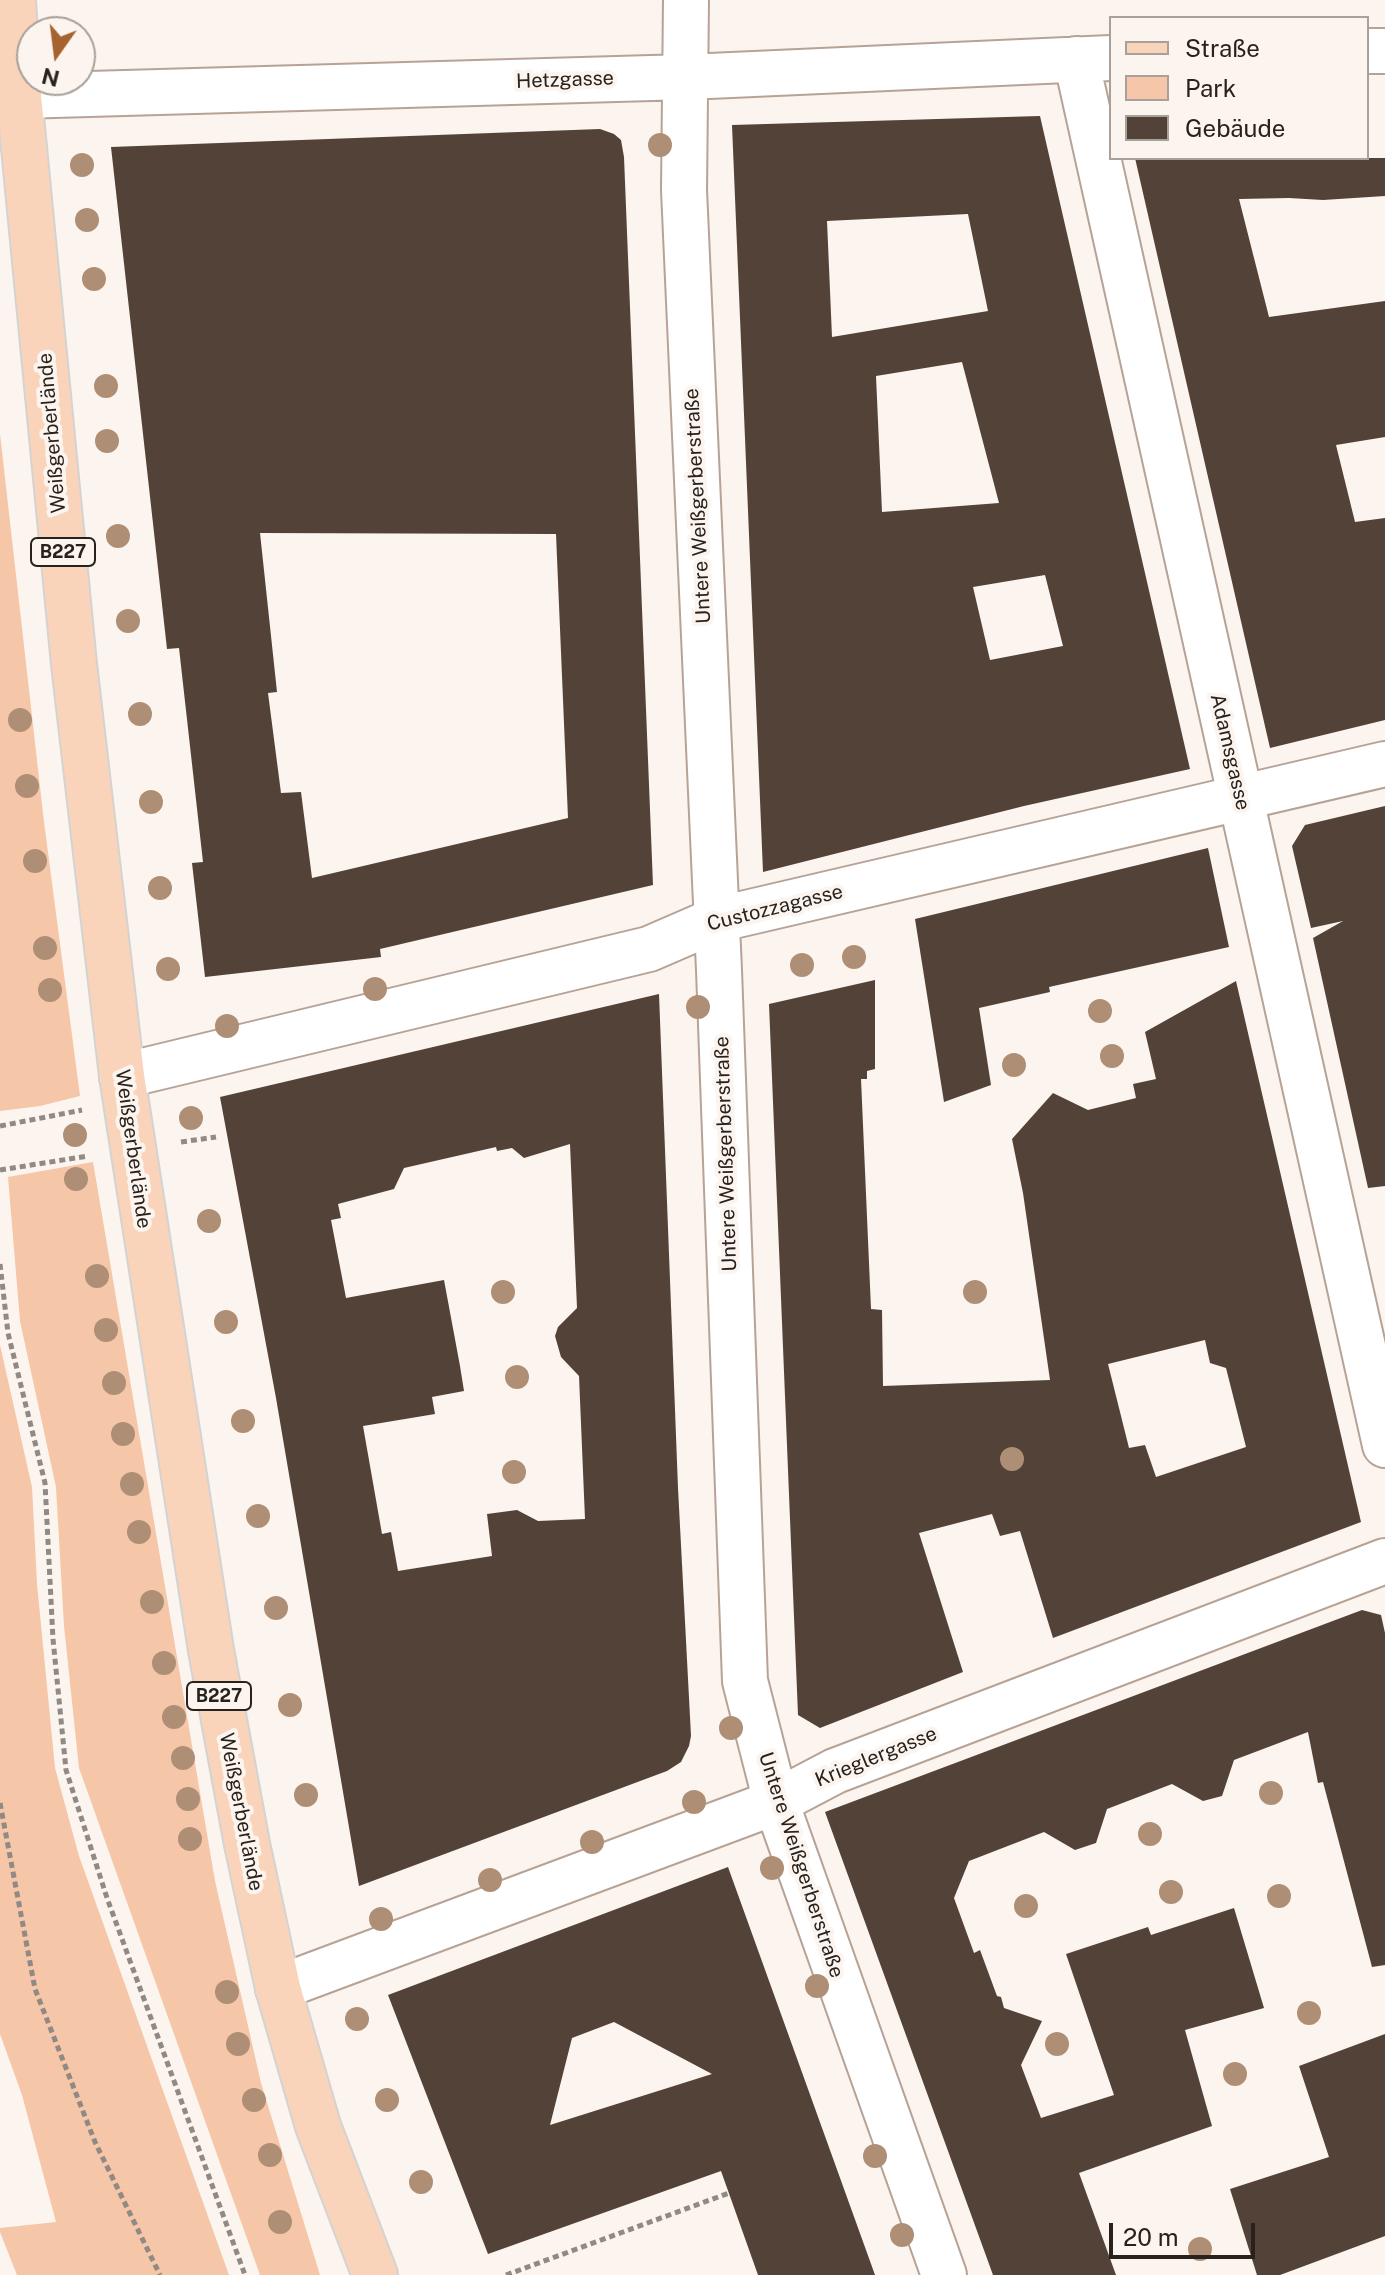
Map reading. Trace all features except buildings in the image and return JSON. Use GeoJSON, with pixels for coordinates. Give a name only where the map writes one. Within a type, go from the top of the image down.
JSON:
{"type":"FeatureCollection","features":[{"type":"Feature","properties":{"kind":"main road","name":"Weißgerberlände"},"geometry":{"type":"LineString","coordinates":[[13,0],[16,48]]}},
{"type":"Feature","properties":{"kind":"main road","name":"Weißgerberlände"},"geometry":{"type":"LineString","coordinates":[[19,96],[74,664],[123,1089],[211,1650],[247,1844],[278,1988],[318,2126],[375,2275]]}},
{"type":"Feature","properties":{"kind":"street","name":"Untere Weißgerberstraße"},"geometry":{"type":"LineString","coordinates":[[686,0],[684,190],[745,1681],[776,1802],[944,2275]]}},
{"type":"Feature","properties":{"kind":"street","name":"Hetzgasse"},"geometry":{"type":"LineString","coordinates":[[96,94],[687,77],[1093,58]]}},
{"type":"Feature","properties":{"kind":"street","name":"Adamsgasse"},"geometry":{"type":"LineString","coordinates":[[1093,58],[1109,138]]}},
{"type":"Feature","properties":{"kind":"street","name":"Adamsgasse"},"geometry":{"type":"LineString","coordinates":[[1113,160],[1241,798],[1385,1445]]}},
{"type":"Feature","properties":{"kind":"street","name":"Custozzagasse"},"geometry":{"type":"LineString","coordinates":[[123,1089],[649,949],[716,920],[1385,764]]}},
{"type":"Feature","properties":{"kind":"street","name":"Krieglergasse"},"geometry":{"type":"LineString","coordinates":[[278,1988],[776,1802],[835,1771],[1385,1561]]}},
{"type":"Feature","properties":{"kind":"path"},"geometry":{"type":"LineString","coordinates":[[0,1126],[123,1089]]}},
{"type":"Feature","properties":{"kind":"path"},"geometry":{"type":"LineString","coordinates":[[0,1170],[93,1156]]}},
{"type":"Feature","properties":{"kind":"path"},"geometry":{"type":"LineString","coordinates":[[0,1264],[8,1333],[45,1483],[53,1639],[66,1770],[107,1898],[245,2275]]}},
{"type":"Feature","properties":{"kind":"path"},"geometry":{"type":"LineString","coordinates":[[0,1803],[35,1989],[95,2142],[160,2275]]}},
{"type":"Feature","properties":{"kind":"path"},"geometry":{"type":"LineString","coordinates":[[506,2275],[729,2193]]}},
{"type":"Feature","properties":{"kind":"green space"},"geometry":{"type":"Polygon","coordinates":[[[0,434],[44,822],[80,1096],[40,1106],[0,1111],[0,434]]]}},
{"type":"Feature","properties":{"kind":"green space"},"geometry":{"type":"Polygon","coordinates":[[[93,1162],[215,1881],[261,2083],[320,2275],[260,2275],[79,1768],[64,1626],[56,1487],[20,1321],[8,1177],[93,1162]]]}},
{"type":"Feature","properties":{"kind":"green space"},"geometry":{"type":"Polygon","coordinates":[[[0,1345],[32,1487],[37,1584],[55,1768],[79,1856],[229,2275],[17,2275],[0,2232],[0,2228],[56,2222],[22,2095],[0,2034],[0,1345]]]}}]}
